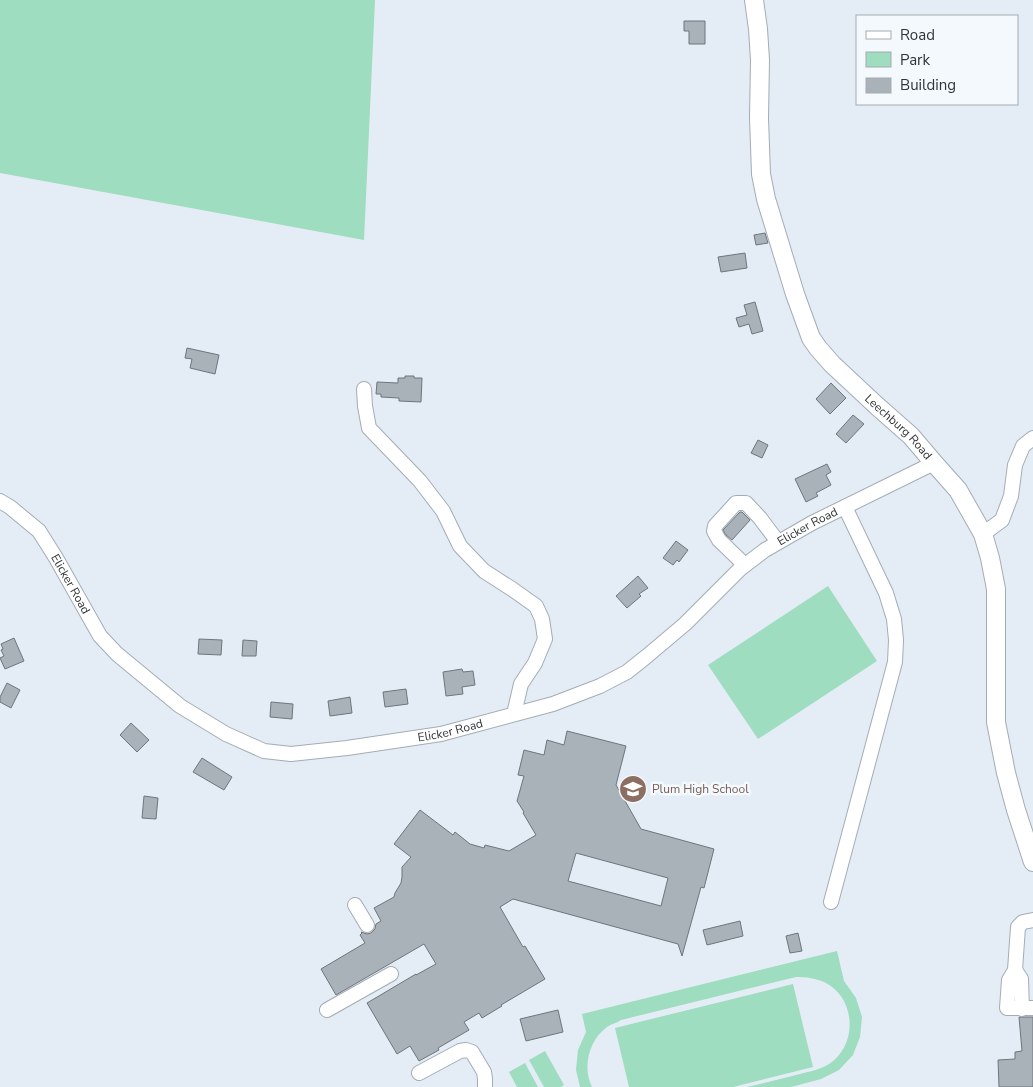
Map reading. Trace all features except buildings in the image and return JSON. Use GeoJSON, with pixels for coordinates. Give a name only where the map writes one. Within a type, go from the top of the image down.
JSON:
{"type":"FeatureCollection","features":[{"type":"Feature","properties":{"kind":"main road","name":"Leechburg Road"},"geometry":{"type":"LineString","coordinates":[[754,0],[760,60],[759,127],[761,174],[766,199],[795,294],[811,338],[832,364],[911,436],[958,490],[983,534],[996,590],[996,722],[1006,773],[1033,862]]}},
{"type":"Feature","properties":{"kind":"street"},"geometry":{"type":"LineString","coordinates":[[364,389],[369,428],[420,481],[443,511],[460,546],[484,571],[536,606],[542,619],[544,639],[535,663],[521,684],[514,714]]}},
{"type":"Feature","properties":{"kind":"street"},"geometry":{"type":"LineString","coordinates":[[983,534],[1002,520],[1011,496],[1015,465],[1023,446],[1033,438]]}},
{"type":"Feature","properties":{"kind":"street","name":"Elicker Road"},"geometry":{"type":"LineString","coordinates":[[0,501],[39,530],[100,636],[117,654],[180,706],[226,734],[264,751],[290,754],[347,748],[441,734],[561,701],[600,686],[627,672],[685,624],[745,565],[765,550],[812,523],[934,463]]}},
{"type":"Feature","properties":{"kind":"street"},"geometry":{"type":"LineString","coordinates":[[745,565],[719,540],[714,532],[715,526],[736,503],[746,503],[778,542]]}},
{"type":"Feature","properties":{"kind":"street"},"geometry":{"type":"LineString","coordinates":[[831,902],[895,662],[896,640],[894,619],[886,594],[845,507]]}},
{"type":"Feature","properties":{"kind":"street"},"geometry":{"type":"LineString","coordinates":[[355,905],[367,925]]}},
{"type":"Feature","properties":{"kind":"street"},"geometry":{"type":"LineString","coordinates":[[1021,1009],[1009,980],[1014,970],[1018,927],[1028,921]]}},
{"type":"Feature","properties":{"kind":"street"},"geometry":{"type":"LineString","coordinates":[[327,1010],[391,974]]}},
{"type":"Feature","properties":{"kind":"street"},"geometry":{"type":"LineString","coordinates":[[419,1073],[460,1051],[466,1050],[472,1052],[484,1072],[486,1078],[485,1087]]}},
{"type":"Feature","properties":{"kind":"green space"},"geometry":{"type":"Polygon","coordinates":[[[0,0],[375,0],[364,240],[0,173],[0,0]]]}},
{"type":"Feature","properties":{"kind":"green space"},"geometry":{"type":"Polygon","coordinates":[[[828,586],[877,661],[758,739],[708,665],[828,586]]]}},
{"type":"Feature","properties":{"kind":"green space"},"geometry":{"type":"Polygon","coordinates":[[[837,951],[844,981],[856,998],[862,1017],[860,1037],[853,1055],[839,1070],[821,1079],[791,1087],[747,1087],[822,1068],[838,1056],[845,1046],[850,1022],[848,1011],[836,990],[818,980],[796,977],[621,1020],[610,1025],[601,1032],[589,1054],[588,1071],[592,1087],[580,1087],[576,1070],[578,1050],[586,1032],[582,1014],[837,951]]]}},
{"type":"Feature","properties":{"kind":"green space"},"geometry":{"type":"Polygon","coordinates":[[[793,984],[813,1067],[733,1087],[629,1087],[615,1028],[793,984]]]}},
{"type":"Feature","properties":{"kind":"green space"},"geometry":{"type":"Polygon","coordinates":[[[545,1051],[564,1085],[561,1087],[544,1087],[529,1060],[545,1051]]]}},
{"type":"Feature","properties":{"kind":"green space"},"geometry":{"type":"Polygon","coordinates":[[[525,1063],[538,1087],[517,1087],[509,1072],[525,1063]]]}},
{"type":"Feature","properties":{"kind":"place","name":"Plum High School"},"geometry":{"type":"Point","coordinates":[633,789]}}]}
